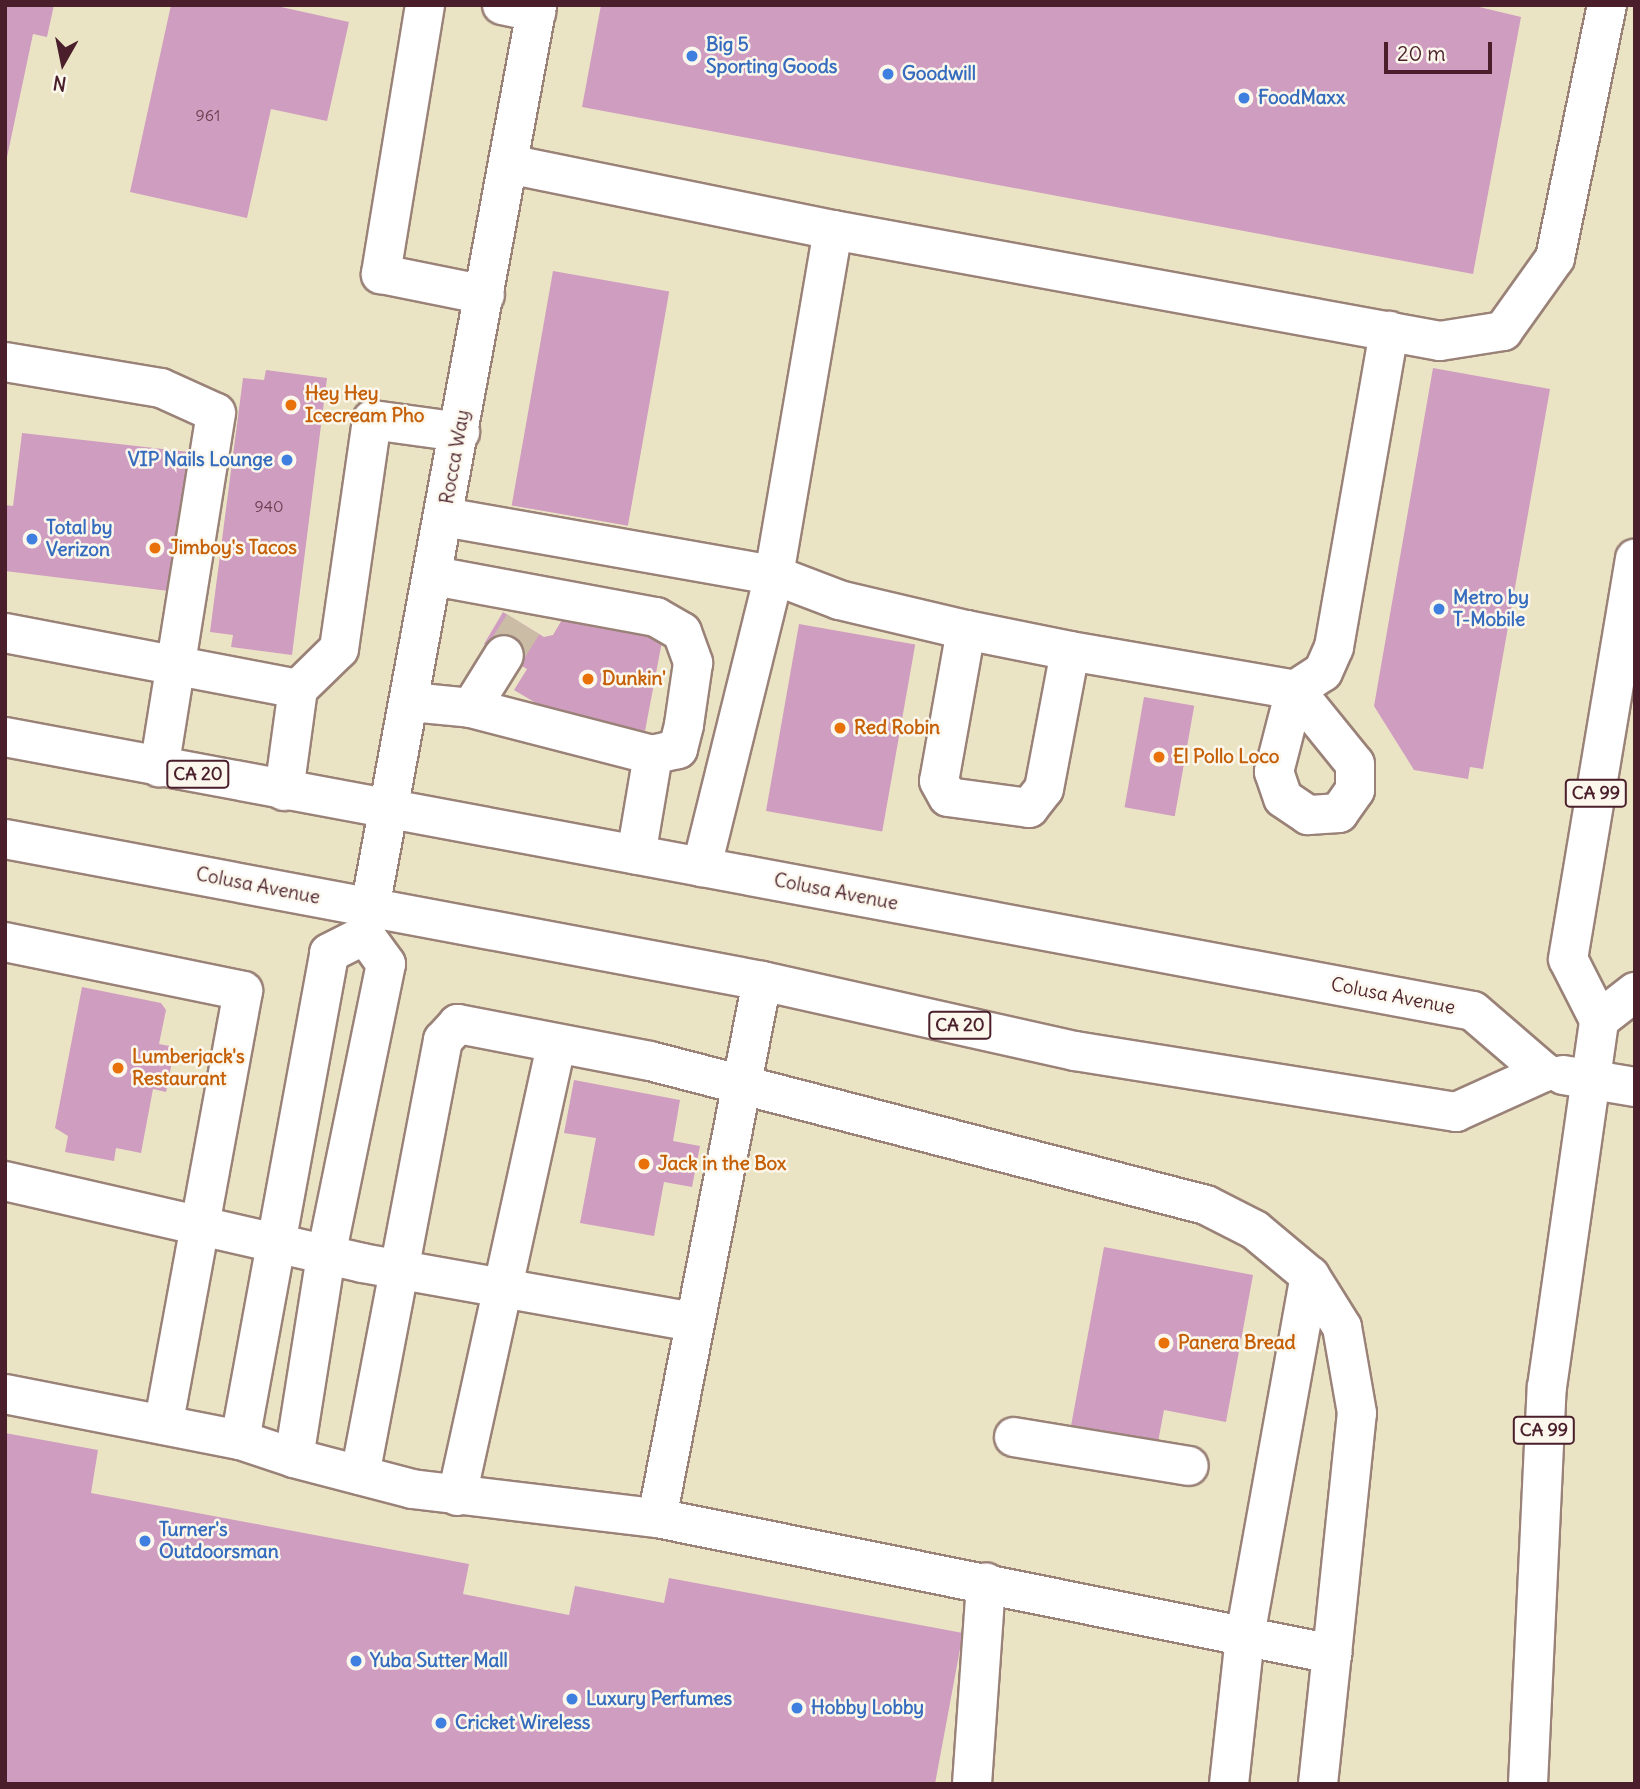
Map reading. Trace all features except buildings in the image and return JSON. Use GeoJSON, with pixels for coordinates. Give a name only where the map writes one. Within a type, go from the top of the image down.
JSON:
{"type":"FeatureCollection","features":[{"type":"Feature","properties":{"kind":"main road"},"geometry":{"type":"LineString","coordinates":[[425,5],[381,274],[485,295]]}},
{"type":"Feature","properties":{"kind":"main road"},"geometry":{"type":"LineString","coordinates":[[509,164],[833,230],[1440,341],[1503,331],[1555,258],[1607,5]]}},
{"type":"Feature","properties":{"kind":"main road","name":"Rocca Way"},"geometry":{"type":"LineString","coordinates":[[368,922],[392,808],[509,164],[525,8]]}},
{"type":"Feature","properties":{"kind":"main road"},"geometry":{"type":"LineString","coordinates":[[702,867],[774,575],[833,230]]}},
{"type":"Feature","properties":{"kind":"main road"},"geometry":{"type":"LineString","coordinates":[[444,517],[774,575],[839,600],[966,630],[1295,690],[1323,672],[1334,647],[1389,331]]}},
{"type":"Feature","properties":{"kind":"main road"},"geometry":{"type":"LineString","coordinates":[[5,362],[162,388],[216,412],[180,666],[159,767]]}},
{"type":"Feature","properties":{"kind":"main road"},"geometry":{"type":"LineString","coordinates":[[284,791],[298,689],[339,649],[372,420],[460,432]]}},
{"type":"Feature","properties":{"kind":"main road","name":"CA 99"},"geometry":{"type":"LineString","coordinates":[[1528,1784],[1547,1387],[1599,1020],[1567,959],[1635,559]]}},
{"type":"Feature","properties":{"kind":"main road"},"geometry":{"type":"LineString","coordinates":[[434,576],[522,625],[656,617],[682,632],[693,663],[636,855]]}},
{"type":"Feature","properties":{"kind":"main road"},"geometry":{"type":"LineString","coordinates":[[471,708],[522,625]]}},
{"type":"Feature","properties":{"kind":"main road"},"geometry":{"type":"LineString","coordinates":[[966,630],[939,781],[948,797],[1030,808],[1044,789],[1070,651]]}},
{"type":"Feature","properties":{"kind":"main road"},"geometry":{"type":"LineString","coordinates":[[5,633],[298,689]]}},
{"type":"Feature","properties":{"kind":"main road"},"geometry":{"type":"LineString","coordinates":[[411,702],[471,708],[665,752]]}},
{"type":"Feature","properties":{"kind":"main road","name":"Colusa Avenue"},"geometry":{"type":"LineString","coordinates":[[5,737],[1473,1011],[1544,1072],[1456,1112],[1075,1051],[762,981],[368,922],[5,839]]}},
{"type":"Feature","properties":{"kind":"main road"},"geometry":{"type":"LineString","coordinates":[[240,1440],[272,1241],[329,953],[368,922],[387,964],[326,1255],[293,1458]]}},
{"type":"Feature","properties":{"kind":"main road"},"geometry":{"type":"LineString","coordinates":[[5,942],[243,991],[163,1425]]}},
{"type":"Feature","properties":{"kind":"main road"},"geometry":{"type":"LineString","coordinates":[[657,1518],[693,1322],[762,981]]}},
{"type":"Feature","properties":{"kind":"main road"},"geometry":{"type":"LineString","coordinates":[[1599,1020],[1635,992]]}},
{"type":"Feature","properties":{"kind":"main road"},"geometry":{"type":"LineString","coordinates":[[360,1475],[443,1040],[458,1024],[650,1061],[740,1087],[1206,1205],[1255,1230],[1310,1276],[1342,1327],[1357,1413],[1318,1784]]}},
{"type":"Feature","properties":{"kind":"main road"},"geometry":{"type":"LineString","coordinates":[[457,1496],[498,1288],[556,1044]]}},
{"type":"Feature","properties":{"kind":"main road"},"geometry":{"type":"LineString","coordinates":[[1544,1072],[1635,1087]]}},
{"type":"Feature","properties":{"kind":"main road"},"geometry":{"type":"LineString","coordinates":[[7,1188],[201,1222],[326,1255],[693,1322]]}},
{"type":"Feature","properties":{"kind":"main road"},"geometry":{"type":"LineString","coordinates":[[1228,1784],[1245,1636],[1310,1276]]}},
{"type":"Feature","properties":{"kind":"main road"},"geometry":{"type":"LineString","coordinates":[[5,1394],[240,1440],[293,1458],[457,1496],[657,1518],[986,1582],[1332,1654]]}},
{"type":"Feature","properties":{"kind":"main road"},"geometry":{"type":"LineString","coordinates":[[1014,1437],[1189,1466]]}},
{"type":"Feature","properties":{"kind":"main road"},"geometry":{"type":"LineString","coordinates":[[972,1784],[986,1582]]}},
{"type":"Feature","properties":{"kind":"tunnel"},"geometry":{"type":"LineString","coordinates":[[504,655],[523,625]]}},
{"type":"Feature","properties":{"kind":"place","name":"Big 5 Sporting Goods"},"geometry":{"type":"Point","coordinates":[692,56]}},
{"type":"Feature","properties":{"kind":"place","name":"Goodwill"},"geometry":{"type":"Point","coordinates":[888,74]}},
{"type":"Feature","properties":{"kind":"place","name":"FoodMaxx"},"geometry":{"type":"Point","coordinates":[1244,98]}},
{"type":"Feature","properties":{"kind":"place","name":"Hey Hey Icecream Pho"},"geometry":{"type":"Point","coordinates":[291,405]}},
{"type":"Feature","properties":{"kind":"place","name":"VIP Nails Lounge"},"geometry":{"type":"Point","coordinates":[287,460]}},
{"type":"Feature","properties":{"kind":"place","name":"Total by Verizon"},"geometry":{"type":"Point","coordinates":[32,539]}},
{"type":"Feature","properties":{"kind":"place","name":"Jimboy's Tacos"},"geometry":{"type":"Point","coordinates":[155,548]}},
{"type":"Feature","properties":{"kind":"place","name":"Metro by T-Mobile"},"geometry":{"type":"Point","coordinates":[1439,609]}},
{"type":"Feature","properties":{"kind":"place","name":"Dunkin'"},"geometry":{"type":"Point","coordinates":[588,679]}},
{"type":"Feature","properties":{"kind":"place","name":"Red Robin"},"geometry":{"type":"Point","coordinates":[840,728]}},
{"type":"Feature","properties":{"kind":"place","name":"El Pollo Loco"},"geometry":{"type":"Point","coordinates":[1159,757]}},
{"type":"Feature","properties":{"kind":"place","name":"Lumberjack's Restaurant"},"geometry":{"type":"Point","coordinates":[118,1068]}},
{"type":"Feature","properties":{"kind":"place","name":"Jack in the Box"},"geometry":{"type":"Point","coordinates":[644,1164]}},
{"type":"Feature","properties":{"kind":"place","name":"Panera Bread"},"geometry":{"type":"Point","coordinates":[1164,1343]}},
{"type":"Feature","properties":{"kind":"place","name":"Turner's Outdoorsman"},"geometry":{"type":"Point","coordinates":[145,1541]}},
{"type":"Feature","properties":{"kind":"place","name":"Yuba Sutter Mall"},"geometry":{"type":"Point","coordinates":[356,1661]}},
{"type":"Feature","properties":{"kind":"place","name":"Luxury Perfumes"},"geometry":{"type":"Point","coordinates":[572,1699]}},
{"type":"Feature","properties":{"kind":"place","name":"Hobby Lobby"},"geometry":{"type":"Point","coordinates":[797,1708]}},
{"type":"Feature","properties":{"kind":"place","name":"Cricket Wireless"},"geometry":{"type":"Point","coordinates":[441,1723]}}]}
